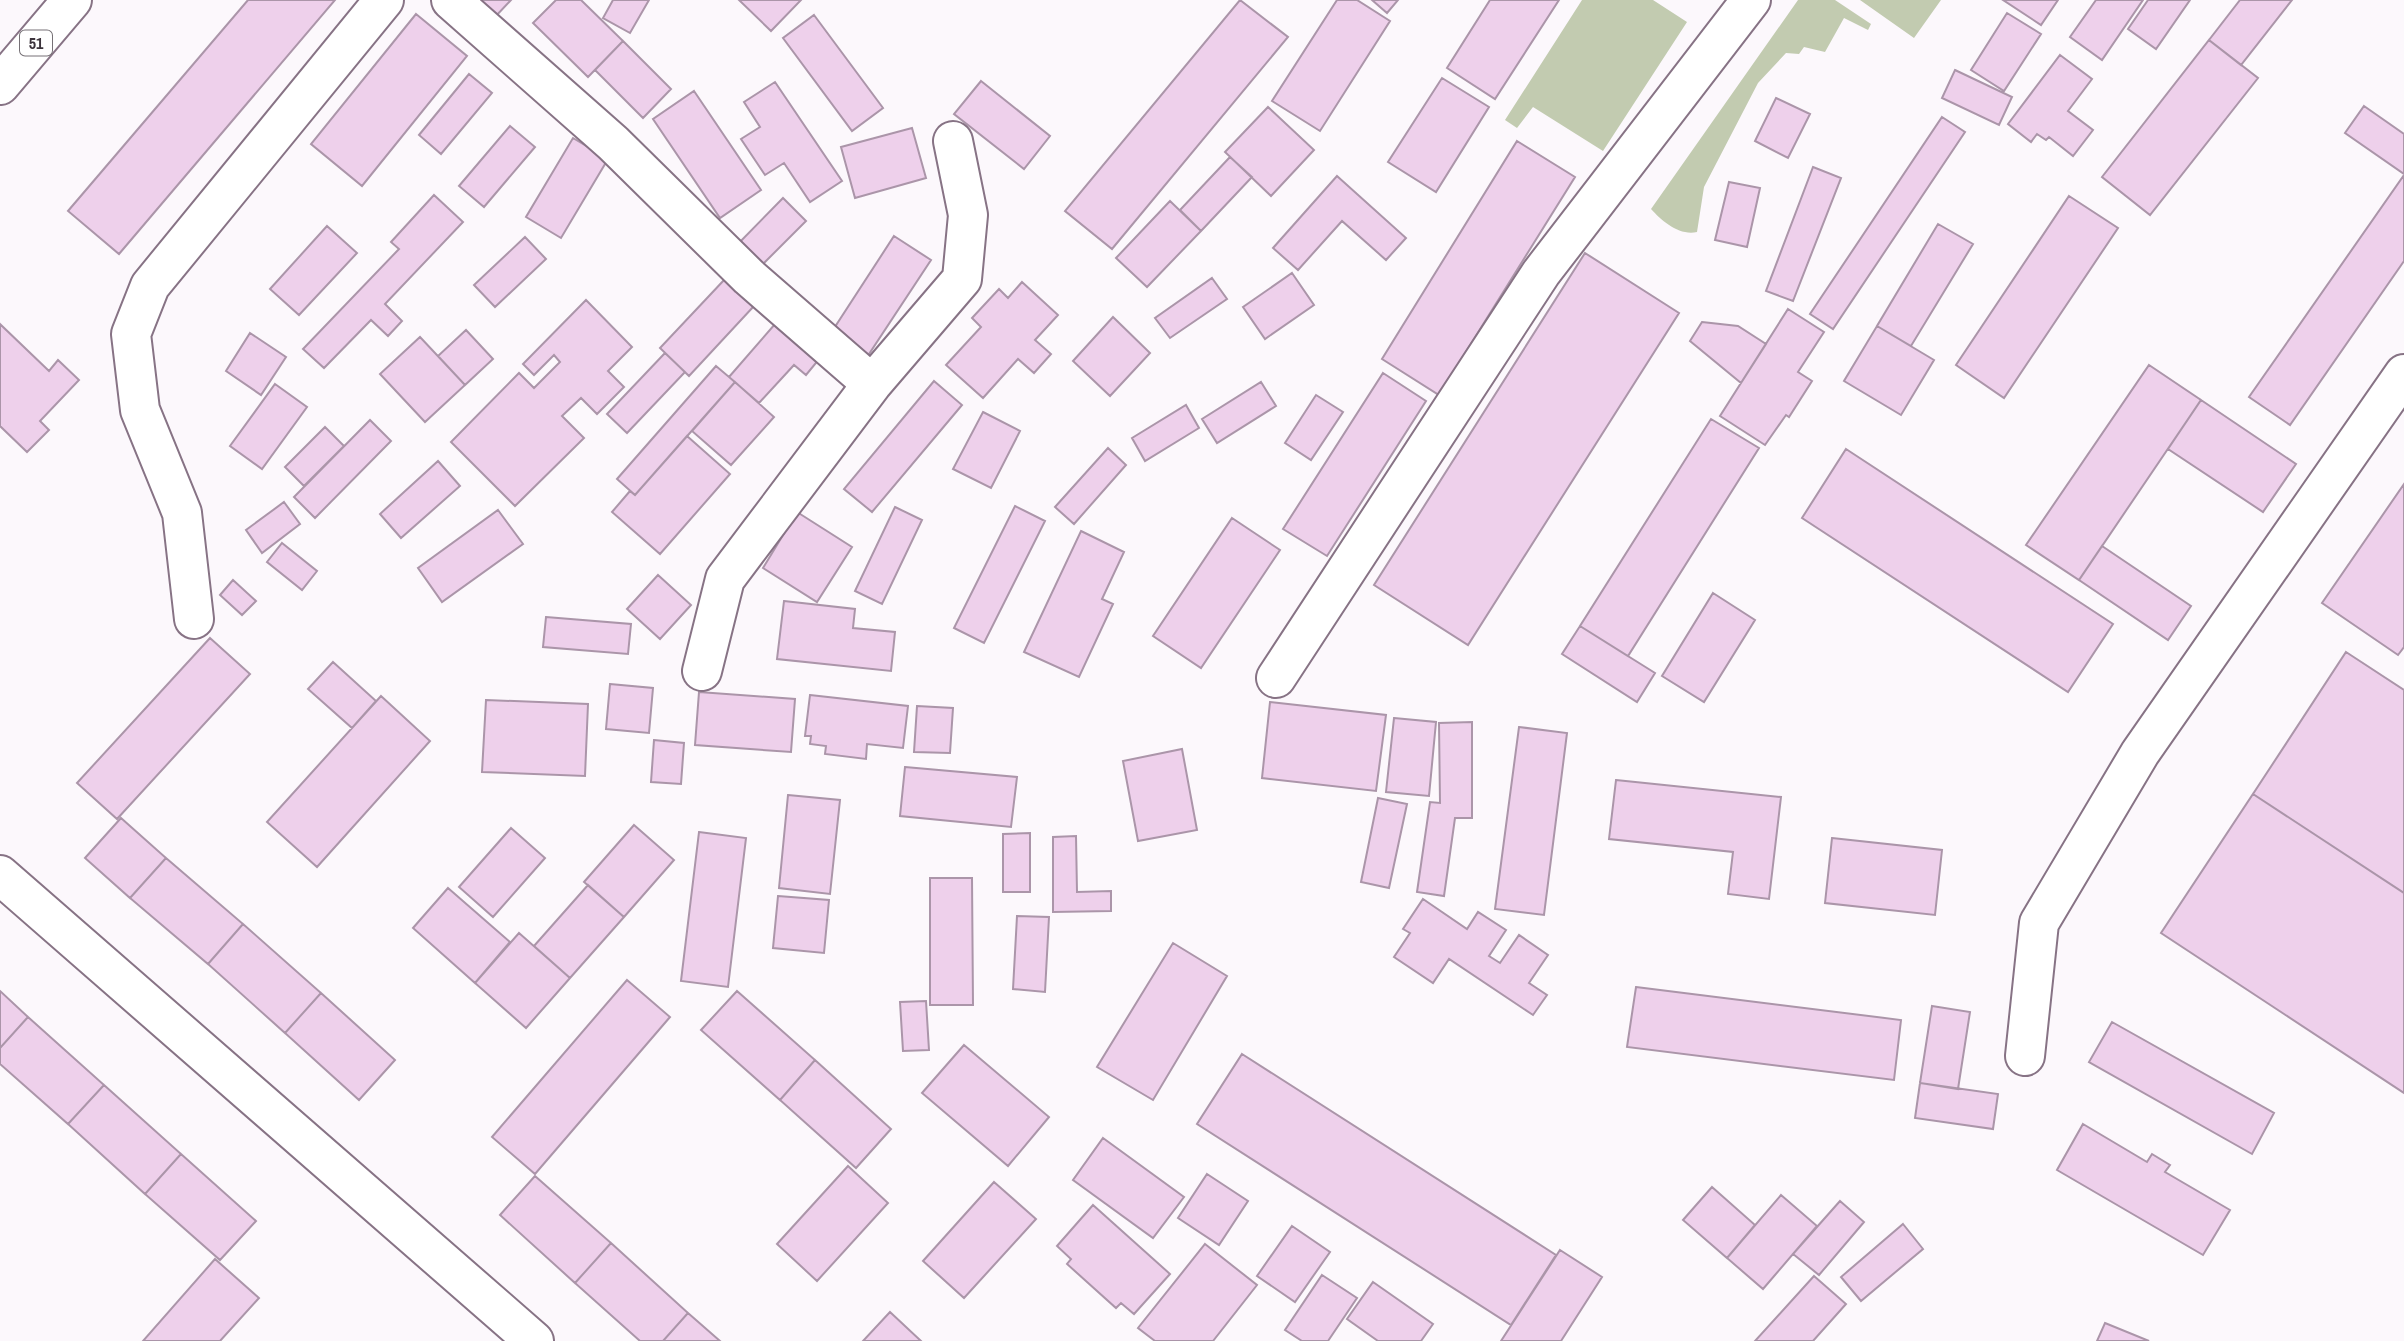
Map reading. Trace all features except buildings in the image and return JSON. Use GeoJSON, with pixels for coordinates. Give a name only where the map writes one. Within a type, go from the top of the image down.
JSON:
{"type":"FeatureCollection","features":[{"type":"Feature","properties":{"kind":"street","name":"51"},"geometry":{"type":"LineString","coordinates":[[0,85],[72,0]]}},
{"type":"Feature","properties":{"kind":"street"},"geometry":{"type":"LineString","coordinates":[[194,619],[182,513],[140,410],[131,334],[150,286],[384,0]]}},
{"type":"Feature","properties":{"kind":"street"},"geometry":{"type":"LineString","coordinates":[[451,0],[613,143],[749,277],[872,384]]}},
{"type":"Feature","properties":{"kind":"street"},"geometry":{"type":"LineString","coordinates":[[1276,678],[1541,273],[1751,0]]}},
{"type":"Feature","properties":{"kind":"street"},"geometry":{"type":"LineString","coordinates":[[702,671],[725,579],[872,384],[961,279],[968,215],[953,141]]}},
{"type":"Feature","properties":{"kind":"street"},"geometry":{"type":"LineString","coordinates":[[2025,1056],[2039,923],[2140,753],[2404,374]]}},
{"type":"Feature","properties":{"kind":"street"},"geometry":{"type":"LineString","coordinates":[[0,875],[534,1341]]}},
{"type":"Feature","properties":{"kind":"green space"},"geometry":{"type":"Polygon","coordinates":[[[1582,0],[1653,0],[1687,22],[1603,151],[1533,107],[1517,128],[1505,120],[1582,0]]]}},
{"type":"Feature","properties":{"kind":"green space"},"geometry":{"type":"Polygon","coordinates":[[[1798,0],[1835,0],[1871,24],[1868,30],[1844,18],[1825,52],[1804,47],[1799,54],[1786,53],[1758,83],[1704,187],[1697,232],[1684,232],[1671,226],[1651,209],[1798,0]]]}},
{"type":"Feature","properties":{"kind":"green space"},"geometry":{"type":"Polygon","coordinates":[[[1860,0],[1941,0],[1914,38],[1860,0]]]}}]}
